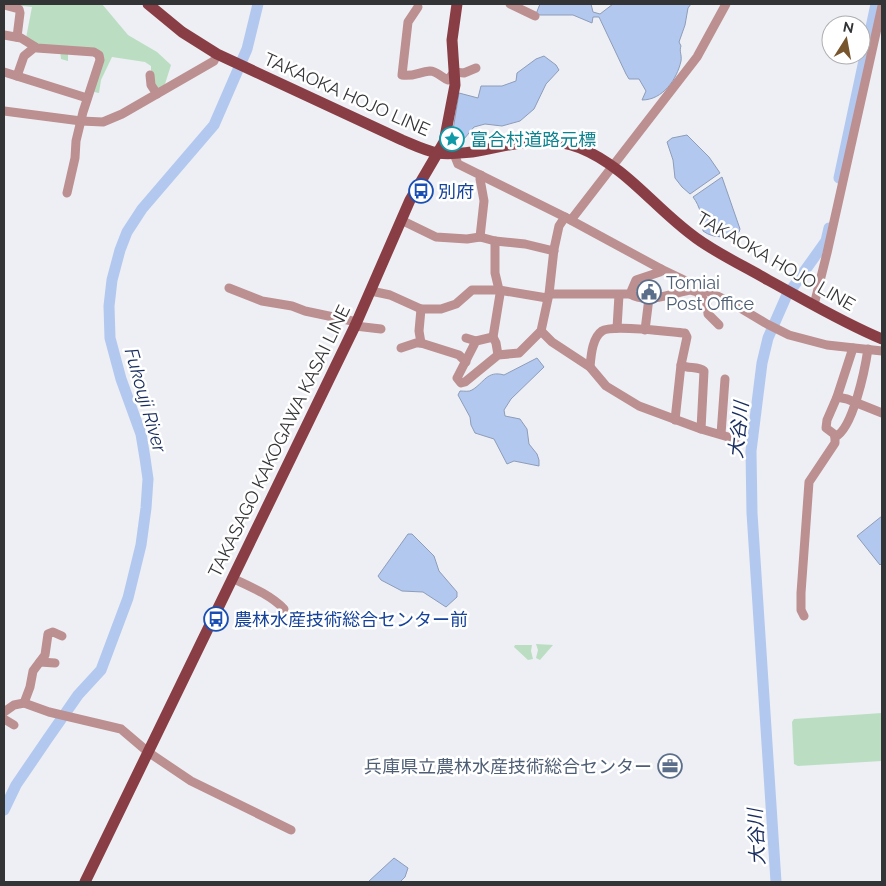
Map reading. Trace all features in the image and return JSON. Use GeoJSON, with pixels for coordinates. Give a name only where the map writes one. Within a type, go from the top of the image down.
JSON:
{"type":"FeatureCollection","features":[{"type":"Feature","properties":{"kind":"main road","name":"TAKAOKA HOJO LINE"},"geometry":{"type":"LineString","coordinates":[[148,4],[182,32],[217,54],[402,140],[438,153],[454,154],[518,142],[548,140],[580,148],[612,166],[634,182],[696,238],[784,289],[882,339]]}},
{"type":"Feature","properties":{"kind":"main road","name":"TAKASAGO KAKOGAWA KASAI LINE"},"geometry":{"type":"LineString","coordinates":[[85,882],[356,324],[401,220],[444,142],[455,85],[452,40],[457,4]]}},
{"type":"Feature","properties":{"kind":"street"},"geometry":{"type":"LineString","coordinates":[[510,4],[535,16]]}},
{"type":"Feature","properties":{"kind":"street"},"geometry":{"type":"LineString","coordinates":[[476,341],[456,378],[461,383],[465,382],[498,356],[519,353],[541,331],[559,226],[568,219],[612,166],[696,56],[726,4]]}},
{"type":"Feature","properties":{"kind":"street"},"geometry":{"type":"LineString","coordinates":[[4,5],[19,9],[17,37]]}},
{"type":"Feature","properties":{"kind":"street"},"geometry":{"type":"LineString","coordinates":[[814,305],[828,253],[882,6]]}},
{"type":"Feature","properties":{"kind":"street"},"geometry":{"type":"LineString","coordinates":[[418,7],[408,22],[402,75],[412,76],[430,71],[448,80],[454,72],[464,73],[476,68]]}},
{"type":"Feature","properties":{"kind":"street"},"geometry":{"type":"LineString","coordinates":[[4,35],[21,38],[36,47],[58,51],[98,53],[100,60],[76,141],[75,158],[67,193]]}},
{"type":"Feature","properties":{"kind":"street"},"geometry":{"type":"LineString","coordinates":[[17,76],[24,56],[36,47]]}},
{"type":"Feature","properties":{"kind":"street"},"geometry":{"type":"LineString","coordinates":[[4,111],[103,122],[113,119],[214,61],[217,54]]}},
{"type":"Feature","properties":{"kind":"street"},"geometry":{"type":"LineString","coordinates":[[4,72],[88,98]]}},
{"type":"Feature","properties":{"kind":"street"},"geometry":{"type":"LineString","coordinates":[[150,75],[151,86],[157,94]]}},
{"type":"Feature","properties":{"kind":"street"},"geometry":{"type":"LineString","coordinates":[[454,154],[458,164],[568,219],[661,269],[691,288],[706,303],[708,314],[719,325]]}},
{"type":"Feature","properties":{"kind":"street"},"geometry":{"type":"LineString","coordinates":[[480,237],[484,201],[481,175]]}},
{"type":"Feature","properties":{"kind":"street"},"geometry":{"type":"LineString","coordinates":[[401,220],[436,236],[466,239],[480,237],[495,242],[525,244],[554,251]]}},
{"type":"Feature","properties":{"kind":"street"},"geometry":{"type":"LineString","coordinates":[[495,242],[495,272],[500,294],[493,337],[498,356]]}},
{"type":"Feature","properties":{"kind":"street"},"geometry":{"type":"LineString","coordinates":[[630,294],[636,280],[660,272],[661,269]]}},
{"type":"Feature","properties":{"kind":"street"},"geometry":{"type":"LineString","coordinates":[[229,288],[262,301],[292,306],[305,311],[381,329]]}},
{"type":"Feature","properties":{"kind":"street"},"geometry":{"type":"LineString","coordinates":[[371,291],[390,295],[421,309],[441,309],[456,304],[472,290],[499,290],[548,296],[630,294],[649,298],[691,288],[730,302],[766,324],[789,335],[827,345],[882,350]]}},
{"type":"Feature","properties":{"kind":"street"},"geometry":{"type":"LineString","coordinates":[[617,328],[619,295]]}},
{"type":"Feature","properties":{"kind":"street"},"geometry":{"type":"LineString","coordinates":[[645,330],[649,298]]}},
{"type":"Feature","properties":{"kind":"street"},"geometry":{"type":"LineString","coordinates":[[421,309],[419,331],[421,343]]}},
{"type":"Feature","properties":{"kind":"street"},"geometry":{"type":"LineString","coordinates":[[590,367],[591,354],[598,335],[604,329],[617,328],[685,333],[687,337],[681,365],[675,420]]}},
{"type":"Feature","properties":{"kind":"street"},"geometry":{"type":"LineString","coordinates":[[541,331],[552,342],[590,367],[606,386],[639,406],[701,429],[735,439]]}},
{"type":"Feature","properties":{"kind":"street"},"geometry":{"type":"LineString","coordinates":[[466,338],[476,341],[493,337]]}},
{"type":"Feature","properties":{"kind":"street"},"geometry":{"type":"LineString","coordinates":[[401,348],[421,343],[459,355],[466,362]]}},
{"type":"Feature","properties":{"kind":"street"},"geometry":{"type":"LineString","coordinates":[[804,616],[801,610],[800,593],[810,482],[835,442],[834,434],[826,428],[826,420],[837,397],[853,348]]}},
{"type":"Feature","properties":{"kind":"street"},"geometry":{"type":"LineString","coordinates":[[835,437],[841,434],[856,402],[868,349]]}},
{"type":"Feature","properties":{"kind":"street"},"geometry":{"type":"LineString","coordinates":[[681,365],[686,368],[700,368],[704,371],[701,429]]}},
{"type":"Feature","properties":{"kind":"street"},"geometry":{"type":"LineString","coordinates":[[721,434],[725,379]]}},
{"type":"Feature","properties":{"kind":"street"},"geometry":{"type":"LineString","coordinates":[[837,397],[856,402],[882,413]]}},
{"type":"Feature","properties":{"kind":"street"},"geometry":{"type":"LineString","coordinates":[[232,578],[280,604],[284,609]]}},
{"type":"Feature","properties":{"kind":"street"},"geometry":{"type":"LineString","coordinates":[[24,703],[33,671],[45,655],[48,634],[53,632],[62,636]]}},
{"type":"Feature","properties":{"kind":"street"},"geometry":{"type":"LineString","coordinates":[[40,662],[56,663]]}},
{"type":"Feature","properties":{"kind":"street"},"geometry":{"type":"LineString","coordinates":[[4,712],[14,705],[24,703],[76,719],[120,729],[148,752],[191,781],[291,830]]}},
{"type":"Feature","properties":{"kind":"street"},"geometry":{"type":"LineString","coordinates":[[4,719],[14,726]]}},
{"type":"Feature","properties":{"kind":"green space"},"geometry":{"type":"Polygon","coordinates":[[[4,4],[102,4],[128,35],[157,52],[171,65],[165,84],[157,90],[151,85],[151,66],[145,62],[112,57],[101,80],[99,93],[94,92],[102,58],[68,50],[68,61],[61,59],[60,50],[37,47],[26,38],[32,7],[4,4]]]}},
{"type":"Feature","properties":{"kind":"green space"},"geometry":{"type":"Polygon","coordinates":[[[536,644],[553,645],[540,660],[536,658],[538,650],[536,644]]]}},
{"type":"Feature","properties":{"kind":"green space"},"geometry":{"type":"Polygon","coordinates":[[[515,645],[532,645],[533,659],[528,660],[514,647],[515,645]]]}},
{"type":"Feature","properties":{"kind":"green space"},"geometry":{"type":"Polygon","coordinates":[[[882,713],[882,761],[798,766],[794,764],[792,722],[794,719],[882,713]]]}},
{"type":"Feature","properties":{"kind":"water"},"geometry":{"type":"Polygon","coordinates":[[[540,4],[591,4],[593,12],[600,14],[613,4],[691,4],[688,8],[679,42],[681,46],[681,59],[676,75],[663,92],[650,99],[642,100],[646,91],[639,79],[629,79],[599,17],[593,17],[592,23],[573,15],[536,14],[540,4]]]}},
{"type":"Feature","properties":{"kind":"water"},"geometry":{"type":"Polygon","coordinates":[[[544,56],[556,65],[559,70],[546,84],[534,109],[520,121],[502,126],[485,124],[474,127],[464,139],[452,136],[459,93],[478,98],[481,86],[502,86],[516,81],[517,73],[536,59],[544,56]]]}},
{"type":"Feature","properties":{"kind":"water"},"geometry":{"type":"Polygon","coordinates":[[[687,135],[709,157],[720,173],[690,194],[675,178],[673,160],[667,142],[672,138],[687,135]]]}},
{"type":"Feature","properties":{"kind":"water"},"geometry":{"type":"Polygon","coordinates":[[[722,177],[740,229],[739,232],[721,237],[707,234],[703,231],[701,213],[693,197],[722,177]]]}},
{"type":"Feature","properties":{"kind":"water"},"geometry":{"type":"Polygon","coordinates":[[[537,358],[544,367],[511,399],[504,410],[505,416],[520,419],[527,429],[529,444],[537,454],[539,466],[514,461],[507,464],[494,439],[475,433],[470,417],[458,395],[460,391],[472,390],[494,374],[504,375],[537,358]]]}},
{"type":"Feature","properties":{"kind":"water"},"geometry":{"type":"Polygon","coordinates":[[[882,516],[882,563],[880,565],[857,536],[882,516]]]}},
{"type":"Feature","properties":{"kind":"water"},"geometry":{"type":"Polygon","coordinates":[[[408,534],[412,534],[434,556],[439,571],[457,592],[457,597],[446,607],[423,592],[402,591],[381,580],[378,576],[408,534]]]}},
{"type":"Feature","properties":{"kind":"water"},"geometry":{"type":"Polygon","coordinates":[[[394,858],[408,868],[405,877],[400,882],[368,882],[394,858]]]}},
{"type":"Feature","properties":{"kind":"waterway","name":"Fukouji River"},"geometry":{"type":"LineString","coordinates":[[4,810],[16,785],[46,741],[78,695],[101,670],[128,598],[141,545],[148,479],[145,458],[141,434],[121,379],[110,338],[109,306],[112,280],[120,250],[127,232],[142,209],[214,125],[247,49],[258,4]]}},
{"type":"Feature","properties":{"kind":"waterway","name":"大谷川"},"geometry":{"type":"LineString","coordinates":[[839,178],[876,4]]}},
{"type":"Feature","properties":{"kind":"waterway","name":"大谷川"},"geometry":{"type":"LineString","coordinates":[[776,882],[752,513],[751,451],[762,363],[768,338],[786,297],[826,241],[829,228]]}},
{"type":"Feature","properties":{"kind":"place","name":"富合村道路元標"},"geometry":{"type":"Point","coordinates":[452,139]}},
{"type":"Feature","properties":{"kind":"place","name":"別府"},"geometry":{"type":"Point","coordinates":[421,191]}},
{"type":"Feature","properties":{"kind":"place","name":"Tomiai Post Office"},"geometry":{"type":"Point","coordinates":[649,292]}},
{"type":"Feature","properties":{"kind":"place","name":"農林水産技術総合センター前"},"geometry":{"type":"Point","coordinates":[216,619]}},
{"type":"Feature","properties":{"kind":"place","name":"兵庫県立農林水産技術総合センター"},"geometry":{"type":"Point","coordinates":[670,766]}}]}
